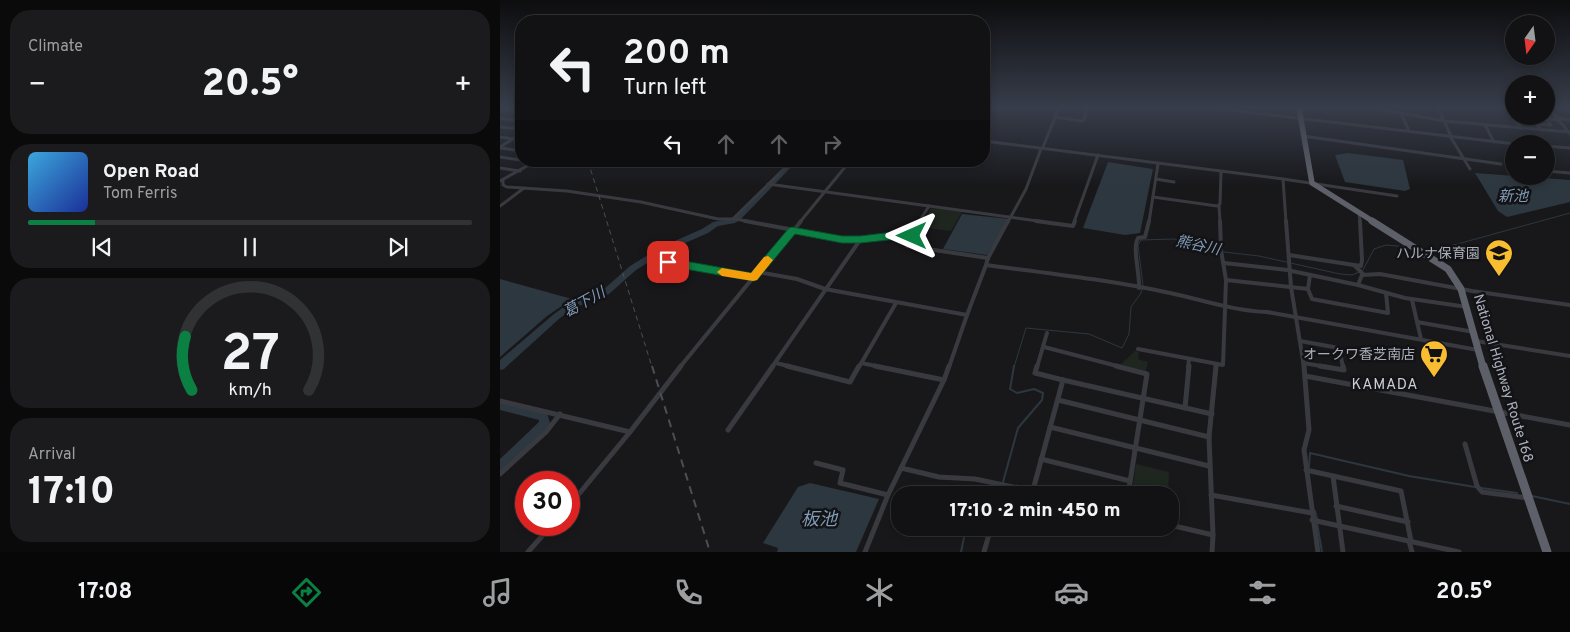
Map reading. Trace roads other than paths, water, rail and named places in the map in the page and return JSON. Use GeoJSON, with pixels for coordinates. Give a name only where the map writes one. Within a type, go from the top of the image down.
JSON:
{"type":"FeatureCollection","features":[{"type":"Feature","properties":{"kind":"highway"},"geometry":{"type":"LineString","coordinates":[[1303,136],[1312,183]]}},
{"type":"Feature","properties":{"kind":"highway","name":"National Highway Route 168"},"geometry":{"type":"LineString","coordinates":[[1312,183],[1448,269],[1461,288],[1498,412],[1547,552]]}},
{"type":"Feature","properties":{"kind":"street"},"geometry":{"type":"LineString","coordinates":[[865,552],[888,495],[944,380],[988,258],[1026,189],[1048,134]]}},
{"type":"Feature","properties":{"kind":"street"},"geometry":{"type":"LineString","coordinates":[[1427,134],[1505,143]]}},
{"type":"Feature","properties":{"kind":"street"},"geometry":{"type":"LineString","coordinates":[[1489,134],[1494,142]]}},
{"type":"Feature","properties":{"kind":"street"},"geometry":{"type":"LineString","coordinates":[[1303,136],[1501,164]]}},
{"type":"Feature","properties":{"kind":"street"},"geometry":{"type":"LineString","coordinates":[[1451,136],[1470,170]]}},
{"type":"Feature","properties":{"kind":"street"},"geometry":{"type":"LineString","coordinates":[[500,137],[514,139]]}},
{"type":"Feature","properties":{"kind":"street"},"geometry":{"type":"LineString","coordinates":[[500,148],[514,139]]}},
{"type":"Feature","properties":{"kind":"street"},"geometry":{"type":"LineString","coordinates":[[990,142],[1283,179],[1397,196]]}},
{"type":"Feature","properties":{"kind":"street"},"geometry":{"type":"LineString","coordinates":[[1555,147],[1570,148]]}},
{"type":"Feature","properties":{"kind":"street"},"geometry":{"type":"LineString","coordinates":[[500,148],[515,150]]}},
{"type":"Feature","properties":{"kind":"street"},"geometry":{"type":"LineString","coordinates":[[768,184],[1073,226],[1098,155]]}},
{"type":"Feature","properties":{"kind":"street"},"geometry":{"type":"LineString","coordinates":[[500,157],[515,159]]}},
{"type":"Feature","properties":{"kind":"street"},"geometry":{"type":"LineString","coordinates":[[1139,288],[1140,276],[1135,243],[1138,238],[1145,237],[1158,164]]}},
{"type":"Feature","properties":{"kind":"street"},"geometry":{"type":"LineString","coordinates":[[527,167],[502,181],[503,185],[567,191],[641,202],[718,218],[733,219],[842,239],[860,240],[912,234]]}},
{"type":"Feature","properties":{"kind":"street"},"geometry":{"type":"LineString","coordinates":[[733,219],[786,167]]}},
{"type":"Feature","properties":{"kind":"street"},"geometry":{"type":"LineString","coordinates":[[580,493],[630,432],[660,391],[793,230],[827,192],[846,167]]}},
{"type":"Feature","properties":{"kind":"street"},"geometry":{"type":"LineString","coordinates":[[500,168],[520,171]]}},
{"type":"Feature","properties":{"kind":"street"},"geometry":{"type":"LineString","coordinates":[[1138,349],[1216,365],[1223,364],[1226,348],[1223,305],[1226,280],[1219,205],[1221,172]]}},
{"type":"Feature","properties":{"kind":"street"},"geometry":{"type":"LineString","coordinates":[[1555,172],[1570,174]]}},
{"type":"Feature","properties":{"kind":"street"},"geometry":{"type":"LineString","coordinates":[[1283,179],[1290,287],[1305,376],[1309,430],[1304,450],[1318,552]]}},
{"type":"Feature","properties":{"kind":"street"},"geometry":{"type":"LineString","coordinates":[[1156,180],[1174,182]]}},
{"type":"Feature","properties":{"kind":"street"},"geometry":{"type":"LineString","coordinates":[[500,206],[524,188]]}},
{"type":"Feature","properties":{"kind":"street"},"geometry":{"type":"LineString","coordinates":[[1153,197],[1219,205]]}},
{"type":"Feature","properties":{"kind":"street"},"geometry":{"type":"LineString","coordinates":[[929,206],[907,246],[988,258]]}},
{"type":"Feature","properties":{"kind":"street"},"geometry":{"type":"LineString","coordinates":[[1289,254],[1355,267],[1361,266],[1359,213]]}},
{"type":"Feature","properties":{"kind":"street"},"geometry":{"type":"LineString","coordinates":[[728,430],[860,240]]}},
{"type":"Feature","properties":{"kind":"street"},"geometry":{"type":"LineString","coordinates":[[651,259],[753,278]]}},
{"type":"Feature","properties":{"kind":"street"},"geometry":{"type":"LineString","coordinates":[[1224,263],[1290,271],[1358,285],[1412,300],[1466,307]]}},
{"type":"Feature","properties":{"kind":"street"},"geometry":{"type":"LineString","coordinates":[[986,265],[1057,274],[1139,288],[1223,305],[1243,311],[1267,312],[1421,339],[1570,356]]}},
{"type":"Feature","properties":{"kind":"street"},"geometry":{"type":"LineString","coordinates":[[1355,267],[1364,274],[1396,277],[1570,305]]}},
{"type":"Feature","properties":{"kind":"street"},"geometry":{"type":"LineString","coordinates":[[758,272],[797,279],[825,289],[967,316]]}},
{"type":"Feature","properties":{"kind":"street"},"geometry":{"type":"LineString","coordinates":[[1358,285],[1364,274]]}},
{"type":"Feature","properties":{"kind":"street"},"geometry":{"type":"LineString","coordinates":[[1310,275],[1308,289],[1312,299],[1388,313],[1386,293]]}},
{"type":"Feature","properties":{"kind":"street"},"geometry":{"type":"LineString","coordinates":[[1226,280],[1308,289]]}},
{"type":"Feature","properties":{"kind":"street"},"geometry":{"type":"LineString","coordinates":[[1412,300],[1421,339]]}},
{"type":"Feature","properties":{"kind":"street"},"geometry":{"type":"LineString","coordinates":[[776,363],[850,382],[896,303]]}},
{"type":"Feature","properties":{"kind":"street"},"geometry":{"type":"LineString","coordinates":[[1417,322],[1474,332]]}},
{"type":"Feature","properties":{"kind":"street"},"geometry":{"type":"LineString","coordinates":[[1047,333],[1036,373],[1212,414]]}},
{"type":"Feature","properties":{"kind":"street"},"geometry":{"type":"LineString","coordinates":[[1300,341],[1340,348],[1344,370],[1303,363]]}},
{"type":"Feature","properties":{"kind":"street"},"geometry":{"type":"LineString","coordinates":[[1044,347],[1148,374],[1129,486]]}},
{"type":"Feature","properties":{"kind":"street"},"geometry":{"type":"LineString","coordinates":[[1185,408],[1189,360]]}},
{"type":"Feature","properties":{"kind":"street"},"geometry":{"type":"LineString","coordinates":[[861,363],[944,380]]}},
{"type":"Feature","properties":{"kind":"street"},"geometry":{"type":"LineString","coordinates":[[1212,552],[1209,436],[1216,365]]}},
{"type":"Feature","properties":{"kind":"street"},"geometry":{"type":"LineString","coordinates":[[1305,376],[1570,425]]}},
{"type":"Feature","properties":{"kind":"street"},"geometry":{"type":"LineString","coordinates":[[1033,486],[1063,380]]}},
{"type":"Feature","properties":{"kind":"street"},"geometry":{"type":"LineString","coordinates":[[1058,400],[1209,436]]}},
{"type":"Feature","properties":{"kind":"street"},"geometry":{"type":"LineString","coordinates":[[500,401],[630,432]]}},
{"type":"Feature","properties":{"kind":"street"},"geometry":{"type":"LineString","coordinates":[[500,474],[546,432],[560,414]]}},
{"type":"Feature","properties":{"kind":"street"},"geometry":{"type":"LineString","coordinates":[[1050,427],[1209,466]]}},
{"type":"Feature","properties":{"kind":"street"},"geometry":{"type":"LineString","coordinates":[[1465,444],[1482,492],[1528,498]]}},
{"type":"Feature","properties":{"kind":"street"},"geometry":{"type":"LineString","coordinates":[[1041,459],[1130,481]]}},
{"type":"Feature","properties":{"kind":"street"},"geometry":{"type":"LineString","coordinates":[[816,463],[843,470],[840,483],[888,495]]}},
{"type":"Feature","properties":{"kind":"street"},"geometry":{"type":"LineString","coordinates":[[901,468],[939,477],[975,479],[1006,486]]}},
{"type":"Feature","properties":{"kind":"street"},"geometry":{"type":"LineString","coordinates":[[1306,470],[1402,491],[1412,552]]}},
{"type":"Feature","properties":{"kind":"street"},"geometry":{"type":"LineString","coordinates":[[1333,476],[1342,552]]}},
{"type":"Feature","properties":{"kind":"street"},"geometry":{"type":"LineString","coordinates":[[1211,495],[1312,516],[1339,527],[1459,552]]}},
{"type":"Feature","properties":{"kind":"street"},"geometry":{"type":"LineString","coordinates":[[1336,506],[1408,522]]}},
{"type":"Feature","properties":{"kind":"street"},"geometry":{"type":"LineString","coordinates":[[1179,528],[1213,535]]}},
{"type":"Feature","properties":{"kind":"street"},"geometry":{"type":"LineString","coordinates":[[528,552],[542,536]]}},
{"type":"Feature","properties":{"kind":"street"},"geometry":{"type":"LineString","coordinates":[[984,552],[989,536]]}},
{"type":"Feature","properties":{"kind":"water"},"geometry":{"type":"Polygon","coordinates":[[[1348,153],[1403,160],[1410,189],[1405,191],[1345,182],[1335,155],[1348,153]]]}},
{"type":"Feature","properties":{"kind":"water"},"geometry":{"type":"Polygon","coordinates":[[[1108,162],[1153,169],[1140,233],[1125,235],[1083,228],[1108,162]]]}},
{"type":"Feature","properties":{"kind":"water","name":"新池"},"geometry":{"type":"Polygon","coordinates":[[[1475,173],[1505,175],[1505,185],[1555,185],[1555,179],[1570,180],[1570,202],[1507,217],[1498,211],[1475,173]]]}},
{"type":"Feature","properties":{"kind":"water"},"geometry":{"type":"Polygon","coordinates":[[[962,214],[1009,219],[987,255],[943,249],[962,214]]]}},
{"type":"Feature","properties":{"kind":"water"},"geometry":{"type":"Polygon","coordinates":[[[500,279],[572,299],[547,316],[500,357],[500,279]]]}},
{"type":"Feature","properties":{"kind":"water","name":"板池"},"geometry":{"type":"Polygon","coordinates":[[[810,483],[879,499],[856,552],[777,552],[778,548],[763,543],[798,487],[810,483]]]}},
{"type":"Feature","properties":{"kind":"waterway","name":"葛下川"},"geometry":{"type":"LineString","coordinates":[[500,366],[571,306],[606,292],[633,268],[664,249],[705,231],[716,224],[732,221],[737,218],[788,167]]}},
{"type":"Feature","properties":{"kind":"waterway","name":"熊谷川"},"geometry":{"type":"LineString","coordinates":[[1424,250],[1432,251],[1570,213]]}},
{"type":"Feature","properties":{"kind":"waterway","name":"熊谷川"},"geometry":{"type":"LineString","coordinates":[[1014,367],[1026,328],[1089,334],[1122,348],[1129,334],[1131,307],[1141,293],[1143,286],[1138,245],[1141,240],[1174,239],[1220,252]]}},
{"type":"Feature","properties":{"kind":"waterway","name":"熊谷川"},"geometry":{"type":"LineString","coordinates":[[1363,270],[1374,249],[1386,245],[1407,247]]}},
{"type":"Feature","properties":{"kind":"waterway","name":"熊谷川"},"geometry":{"type":"LineString","coordinates":[[1224,252],[1259,256],[1340,274],[1352,275],[1359,272]]}},
{"type":"Feature","properties":{"kind":"waterway","name":"熊谷川"},"geometry":{"type":"LineString","coordinates":[[1003,482],[1018,428],[1042,400],[1043,393],[1034,389],[1017,393],[1010,389],[1014,366]]}},
{"type":"Feature","properties":{"kind":"waterway","name":"葛下川"},"geometry":{"type":"LineString","coordinates":[[500,405],[543,416],[545,423],[500,467]]}},
{"type":"Feature","properties":{"kind":"waterway"},"geometry":{"type":"LineString","coordinates":[[1309,467],[1310,453],[1409,476],[1475,487]]}},
{"type":"Feature","properties":{"kind":"waterway"},"geometry":{"type":"LineString","coordinates":[[1481,488],[1517,493]]}},
{"type":"Feature","properties":{"kind":"waterway"},"geometry":{"type":"LineString","coordinates":[[1532,496],[1570,504]]}},
{"type":"Feature","properties":{"kind":"waterway"},"geometry":{"type":"LineString","coordinates":[[1315,511],[1317,519]]}},
{"type":"Feature","properties":{"kind":"waterway"},"geometry":{"type":"LineString","coordinates":[[1317,523],[1322,552]]}},
{"type":"Feature","properties":{"kind":"waterway","name":"熊谷川"},"geometry":{"type":"LineString","coordinates":[[961,552],[964,536]]}},
{"type":"Feature","properties":{"kind":"railway"},"geometry":{"type":"LineString","coordinates":[[590,167],[652,367]]}},
{"type":"Feature","properties":{"kind":"railway"},"geometry":{"type":"LineString","coordinates":[[652,366],[710,552]]}},
{"type":"Feature","properties":{"kind":"place","name":"ハルナ保育園"},"geometry":{"type":"Point","coordinates":[1499,277]}},
{"type":"Feature","properties":{"kind":"place","name":"オークワ香芝南店"},"geometry":{"type":"Point","coordinates":[1434,378]}},
{"type":"Feature","properties":{"kind":"district","name":"KAMADA"},"geometry":{"type":"Point","coordinates":[1385,384]}}]}
